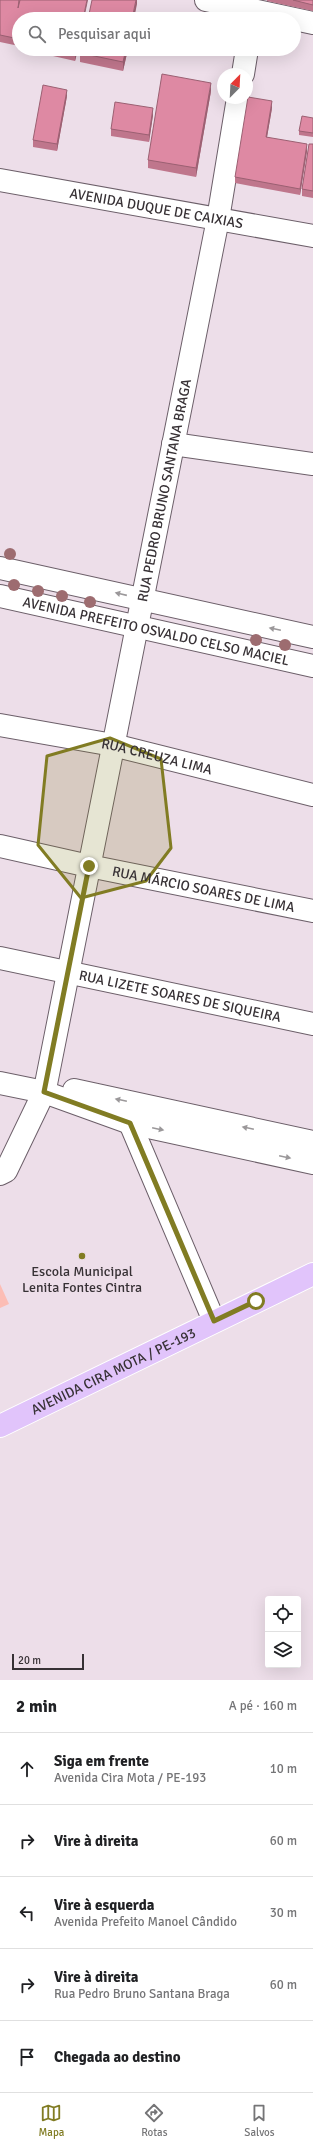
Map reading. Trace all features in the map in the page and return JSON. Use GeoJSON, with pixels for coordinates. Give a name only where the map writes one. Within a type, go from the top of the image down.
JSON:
{"type":"FeatureCollection","features":[{"type":"Feature","properties":{"kind":"main road","name":"AVENIDA CIRA MOTA / PE-193"},"geometry":{"type":"LineString","coordinates":[[0,1426],[313,1274]]}},
{"type":"Feature","properties":{"kind":"street"},"geometry":{"type":"LineString","coordinates":[[206,0],[253,10]]}},
{"type":"Feature","properties":{"kind":"street"},"geometry":{"type":"LineString","coordinates":[[301,20],[313,23]]}},
{"type":"Feature","properties":{"kind":"street"},"geometry":{"type":"LineString","coordinates":[[244,68],[246,56]]}},
{"type":"Feature","properties":{"kind":"street","name":"RUA PEDRO BRUNO SANTANA BRAGA"},"geometry":{"type":"LineString","coordinates":[[0,1174],[6,1171],[45,1088],[218,219],[237,104]]}},
{"type":"Feature","properties":{"kind":"street","name":"AVENIDA DUQUE DE CAIXIAS"},"geometry":{"type":"LineString","coordinates":[[0,180],[313,236]]}},
{"type":"Feature","properties":{"kind":"street"},"geometry":{"type":"LineString","coordinates":[[173,444],[313,464]]}},
{"type":"Feature","properties":{"kind":"street","name":"AVENIDA PREFEITO OSVALDO CELSO MACIEL"},"geometry":{"type":"LineString","coordinates":[[0,568],[313,637]]}},
{"type":"Feature","properties":{"kind":"street","name":"AVENIDA PREFEITO OSVALDO CELSO MACIEL"},"geometry":{"type":"LineString","coordinates":[[0,596],[313,666]]}},
{"type":"Feature","properties":{"kind":"street","name":"RUA CREUZA LIMA"},"geometry":{"type":"LineString","coordinates":[[0,725],[113,745],[313,795]]}},
{"type":"Feature","properties":{"kind":"street","name":"RUA MÁRCIO SOARES DE LIMA"},"geometry":{"type":"LineString","coordinates":[[0,846],[89,866],[313,911]]}},
{"type":"Feature","properties":{"kind":"street","name":"RUA LIZETE SOARES DE SIQUEIRA"},"geometry":{"type":"LineString","coordinates":[[0,958],[313,1024]]}},
{"type":"Feature","properties":{"kind":"street"},"geometry":{"type":"LineString","coordinates":[[0,1073],[45,1088],[130,1123],[313,1163]]}},
{"type":"Feature","properties":{"kind":"street"},"geometry":{"type":"LineString","coordinates":[[0,1083],[45,1088],[313,1142]]}},
{"type":"Feature","properties":{"kind":"street"},"geometry":{"type":"LineString","coordinates":[[130,1123],[214,1321]]}},
{"type":"Feature","properties":{"kind":"highlighted area"},"geometry":{"type":"Polygon","coordinates":[[[110,738],[161,759],[171,848],[146,881],[81,898],[38,845],[47,756],[110,738]]]}},
{"type":"Feature","properties":{"kind":"shaded area"},"geometry":{"type":"Polygon","coordinates":[[[0,1284],[9,1304],[0,1308],[0,1284]]]}},
{"type":"Feature","properties":{"kind":"building"},"geometry":{"type":"Polygon","coordinates":[[[0,0],[19,0],[18,8],[20,0],[87,0],[84,12],[12,12],[12,38],[0,35],[0,0]]]}},
{"type":"Feature","properties":{"kind":"building"},"geometry":{"type":"Polygon","coordinates":[[[92,0],[136,0],[133,12],[89,12],[92,0]]]}},
{"type":"Feature","properties":{"kind":"building"},"geometry":{"type":"Polygon","coordinates":[[[293,0],[313,0],[313,5],[293,0]]]}},
{"type":"Feature","properties":{"kind":"building"},"geometry":{"type":"Polygon","coordinates":[[[94,56],[124,56],[123,62],[94,56]]]}},
{"type":"Feature","properties":{"kind":"building"},"geometry":{"type":"Polygon","coordinates":[[[162,74],[211,83],[196,168],[148,160],[162,74]]]}},
{"type":"Feature","properties":{"kind":"building"},"geometry":{"type":"Polygon","coordinates":[[[43,85],[67,90],[57,144],[33,140],[43,85]]]}},
{"type":"Feature","properties":{"kind":"building"},"geometry":{"type":"Polygon","coordinates":[[[253,98],[272,101],[266,137],[307,144],[300,189],[235,177],[247,104],[253,104],[253,98]]]}},
{"type":"Feature","properties":{"kind":"building"},"geometry":{"type":"Polygon","coordinates":[[[115,102],[153,108],[149,135],[111,129],[115,102]]]}},
{"type":"Feature","properties":{"kind":"building"},"geometry":{"type":"Polygon","coordinates":[[[302,116],[313,118],[313,133],[299,131],[302,116]]]}},
{"type":"Feature","properties":{"kind":"building"},"geometry":{"type":"Polygon","coordinates":[[[309,144],[313,144],[313,191],[302,189],[309,144]]]}},
{"type":"Feature","properties":{"kind":"place","name":"Escola Municipal Lenita Fontes Cintra"},"geometry":{"type":"Point","coordinates":[82,1256]}},
{"type":"Feature","properties":{"kind":"route"},"geometry":{"type":"LineString","coordinates":[[89,866],[44,1092],[130,1123],[214,1321],[256,1301]]}}]}
